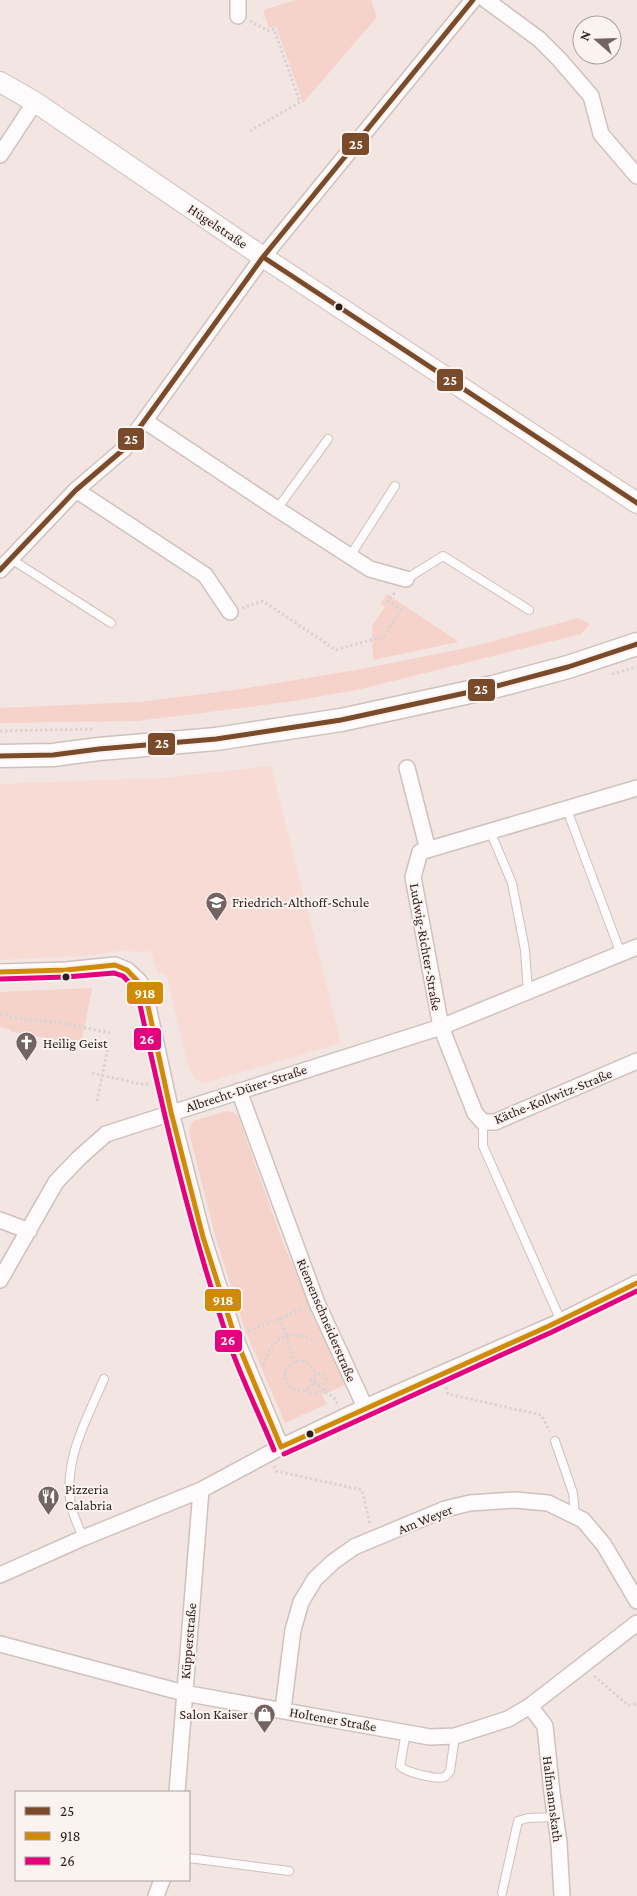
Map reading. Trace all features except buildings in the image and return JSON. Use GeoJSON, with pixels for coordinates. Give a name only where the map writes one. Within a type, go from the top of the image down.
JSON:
{"type":"FeatureCollection","features":[{"type":"Feature","properties":{"kind":"main road"},"geometry":{"type":"LineString","coordinates":[[0,743],[100,739],[216,739],[341,720],[494,687],[568,667],[637,644]]}},
{"type":"Feature","properties":{"kind":"main road"},"geometry":{"type":"LineString","coordinates":[[0,756],[53,755],[100,739]]}},
{"type":"Feature","properties":{"kind":"street"},"geometry":{"type":"LineString","coordinates":[[238,0],[238,16]]}},
{"type":"Feature","properties":{"kind":"street"},"geometry":{"type":"LineString","coordinates":[[5,565],[76,490],[124,448],[263,257],[473,0]]}},
{"type":"Feature","properties":{"kind":"street"},"geometry":{"type":"LineString","coordinates":[[486,0],[539,40],[559,59],[591,96],[600,134],[637,176]]}},
{"type":"Feature","properties":{"kind":"street","name":"Hügelstraße"},"geometry":{"type":"LineString","coordinates":[[0,82],[35,102],[263,257],[637,503]]}},
{"type":"Feature","properties":{"kind":"street"},"geometry":{"type":"LineString","coordinates":[[0,155],[35,102]]}},
{"type":"Feature","properties":{"kind":"street"},"geometry":{"type":"LineString","coordinates":[[145,421],[277,510],[370,569],[406,579]]}},
{"type":"Feature","properties":{"kind":"street"},"geometry":{"type":"LineString","coordinates":[[76,490],[205,575],[230,612]]}},
{"type":"Feature","properties":{"kind":"street"},"geometry":{"type":"LineString","coordinates":[[407,768],[428,850],[637,788]]}},
{"type":"Feature","properties":{"kind":"street","name":"Ludwig-Richter-Straße"},"geometry":{"type":"LineString","coordinates":[[428,850],[420,852],[413,877],[441,1027]]}},
{"type":"Feature","properties":{"kind":"street","name":"Albrecht-Dürer-Straße"},"geometry":{"type":"LineString","coordinates":[[0,1280],[56,1182],[78,1158],[106,1134],[441,1027],[637,948]]}},
{"type":"Feature","properties":{"kind":"street"},"geometry":{"type":"LineString","coordinates":[[0,972],[66,970],[115,965],[127,970],[144,988],[203,1237],[236,1337],[256,1385],[275,1450]]}},
{"type":"Feature","properties":{"kind":"street","name":"Käthe-Kollwitz-Straße"},"geometry":{"type":"LineString","coordinates":[[441,1027],[476,1113],[483,1122],[495,1122],[637,1061]]}},
{"type":"Feature","properties":{"kind":"street","name":"Riemenschneiderstraße"},"geometry":{"type":"LineString","coordinates":[[239,1090],[316,1303],[366,1407]]}},
{"type":"Feature","properties":{"kind":"street"},"geometry":{"type":"LineString","coordinates":[[0,1220],[28,1231]]}},
{"type":"Feature","properties":{"kind":"street"},"geometry":{"type":"LineString","coordinates":[[0,1575],[83,1538],[201,1490],[275,1450],[344,1417],[561,1321],[637,1283]]}},
{"type":"Feature","properties":{"kind":"street","name":"Küpperstraße"},"geometry":{"type":"LineString","coordinates":[[177,1791],[201,1490]]}},
{"type":"Feature","properties":{"kind":"street","name":"Am Weyer"},"geometry":{"type":"LineString","coordinates":[[283,1710],[293,1630],[302,1602],[315,1579],[333,1562],[354,1547],[445,1509],[470,1503],[515,1500],[548,1503],[583,1520],[604,1545],[637,1601]]}},
{"type":"Feature","properties":{"kind":"street","name":"Holtener Straße"},"geometry":{"type":"LineString","coordinates":[[0,1644],[184,1693],[430,1736],[455,1736],[508,1719],[530,1706],[637,1622]]}},
{"type":"Feature","properties":{"kind":"street","name":"Halfmannskath"},"geometry":{"type":"LineString","coordinates":[[530,1706],[544,1726],[560,1843],[562,1896]]}},
{"type":"Feature","properties":{"kind":"street"},"geometry":{"type":"LineString","coordinates":[[156,1896],[162,1881]]}},
{"type":"Feature","properties":{"kind":"lane"},"geometry":{"type":"LineString","coordinates":[[277,510],[328,439]]}},
{"type":"Feature","properties":{"kind":"lane"},"geometry":{"type":"LineString","coordinates":[[350,556],[395,486]]}},
{"type":"Feature","properties":{"kind":"lane"},"geometry":{"type":"LineString","coordinates":[[406,579],[443,556],[529,610]]}},
{"type":"Feature","properties":{"kind":"lane"},"geometry":{"type":"LineString","coordinates":[[5,565],[110,622]]}},
{"type":"Feature","properties":{"kind":"lane"},"geometry":{"type":"LineString","coordinates":[[566,808],[621,954]]}},
{"type":"Feature","properties":{"kind":"lane"},"geometry":{"type":"LineString","coordinates":[[490,831],[512,883],[525,950],[528,992]]}},
{"type":"Feature","properties":{"kind":"lane"},"geometry":{"type":"LineString","coordinates":[[483,1122],[483,1146],[561,1321]]}},
{"type":"Feature","properties":{"kind":"lane"},"geometry":{"type":"LineString","coordinates":[[83,1538],[71,1506],[69,1473],[76,1445],[104,1379]]}},
{"type":"Feature","properties":{"kind":"lane"},"geometry":{"type":"LineString","coordinates":[[555,1441],[573,1493],[575,1516]]}},
{"type":"Feature","properties":{"kind":"lane"},"geometry":{"type":"LineString","coordinates":[[406,1732],[400,1766],[405,1771],[441,1778],[447,1776],[450,1771],[455,1736]]}},
{"type":"Feature","properties":{"kind":"lane"},"geometry":{"type":"LineString","coordinates":[[502,1893],[518,1821],[528,1818],[555,1817]]}},
{"type":"Feature","properties":{"kind":"lane"},"geometry":{"type":"LineString","coordinates":[[190,1858],[289,1870]]}},
{"type":"Feature","properties":{"kind":"path"},"geometry":{"type":"LineString","coordinates":[[238,16],[269,31],[274,29],[300,102],[250,131]]}},
{"type":"Feature","properties":{"kind":"path"},"geometry":{"type":"LineString","coordinates":[[230,612],[263,601],[336,650],[384,636],[401,610],[388,601],[406,579]]}},
{"type":"Feature","properties":{"kind":"path"},"geometry":{"type":"LineString","coordinates":[[0,731],[100,739]]}},
{"type":"Feature","properties":{"kind":"path"},"geometry":{"type":"LineString","coordinates":[[0,1014],[26,1020],[57,1022],[111,1032]]}},
{"type":"Feature","properties":{"kind":"path"},"geometry":{"type":"LineString","coordinates":[[97,1101],[109,1042]]}},
{"type":"Feature","properties":{"kind":"path"},"geometry":{"type":"LineString","coordinates":[[92,1073],[140,1084],[166,1085]]}},
{"type":"Feature","properties":{"kind":"path"},"geometry":{"type":"LineString","coordinates":[[236,1337],[316,1303]]}},
{"type":"Feature","properties":{"kind":"path"},"geometry":{"type":"LineString","coordinates":[[280,1318],[294,1362]]}},
{"type":"Feature","properties":{"kind":"path"},"geometry":{"type":"LineString","coordinates":[[256,1385],[272,1345],[284,1334],[301,1335],[340,1353]]}},
{"type":"Feature","properties":{"kind":"path"},"geometry":{"type":"LineString","coordinates":[[306,1390],[314,1383],[315,1374],[310,1364],[294,1362],[286,1369],[286,1379],[293,1389],[306,1390],[308,1393],[314,1394],[324,1390]]}},
{"type":"Feature","properties":{"kind":"path"},"geometry":{"type":"LineString","coordinates":[[315,1374],[322,1374],[326,1379],[324,1390]]}},
{"type":"Feature","properties":{"kind":"path"},"geometry":{"type":"LineString","coordinates":[[440,1374],[448,1394],[541,1415],[555,1441]]}},
{"type":"Feature","properties":{"kind":"path"},"geometry":{"type":"LineString","coordinates":[[310,1379],[334,1398],[344,1417]]}},
{"type":"Feature","properties":{"kind":"path"},"geometry":{"type":"LineString","coordinates":[[275,1450],[276,1471],[362,1490],[374,1540]]}},
{"type":"Feature","properties":{"kind":"path"},"geometry":{"type":"LineString","coordinates":[[582,1666],[628,1705],[637,1704]]}},
{"type":"Feature","properties":{"kind":"shaded area"},"geometry":{"type":"Polygon","coordinates":[[[296,0],[371,0],[377,17],[303,103],[276,26],[269,28],[263,10],[296,0]]]}},
{"type":"Feature","properties":{"kind":"shaded area"},"geometry":{"type":"Polygon","coordinates":[[[387,594],[458,642],[373,660],[372,626],[385,607],[380,604],[387,594]]]}},
{"type":"Feature","properties":{"kind":"shaded area"},"geometry":{"type":"Polygon","coordinates":[[[578,618],[590,624],[581,634],[357,690],[287,702],[136,721],[0,723],[0,708],[139,702],[241,689],[356,670],[471,647],[578,618]]]}},
{"type":"Feature","properties":{"kind":"shaded area","name":"Friedrich-Althoff-Schule"},"geometry":{"type":"Polygon","coordinates":[[[271,766],[341,1043],[204,1083],[195,1079],[189,1069],[166,974],[158,973],[151,951],[122,950],[95,955],[0,960],[0,784],[162,778],[271,766]]]}},
{"type":"Feature","properties":{"kind":"shaded area"},"geometry":{"type":"Polygon","coordinates":[[[92,988],[81,1045],[10,1031],[10,1029],[0,1027],[0,992],[92,988]]]}},
{"type":"Feature","properties":{"kind":"shaded area"},"geometry":{"type":"Polygon","coordinates":[[[226,1111],[233,1112],[238,1116],[283,1243],[309,1302],[311,1312],[345,1385],[322,1395],[327,1404],[285,1423],[245,1330],[216,1239],[189,1132],[193,1121],[226,1111]]]}},
{"type":"Feature","properties":{"kind":"transit line","name":"25"},"geometry":{"type":"LineString","coordinates":[[0,570],[76,490],[124,449],[263,257],[473,0]]}},
{"type":"Feature","properties":{"kind":"transit line","name":"25"},"geometry":{"type":"LineString","coordinates":[[263,257],[637,503]]}},
{"type":"Feature","properties":{"kind":"transit line","name":"25"},"geometry":{"type":"LineString","coordinates":[[0,756],[53,755],[216,739],[341,720],[493,687],[568,667],[637,644]]}},
{"type":"Feature","properties":{"kind":"transit line","name":"918"},"geometry":{"type":"LineString","coordinates":[[0,972],[66,970],[115,965],[127,970],[144,988],[171,1112],[203,1237],[235,1337],[281,1447]]}},
{"type":"Feature","properties":{"kind":"transit line","name":"26"},"geometry":{"type":"LineString","coordinates":[[0,979],[114,973],[123,976],[137,991],[166,1122],[200,1252],[232,1352],[274,1450]]}},
{"type":"Feature","properties":{"kind":"transit line","name":"918"},"geometry":{"type":"LineString","coordinates":[[281,1447],[549,1326],[637,1283]]}},
{"type":"Feature","properties":{"kind":"transit line","name":"26"},"geometry":{"type":"LineString","coordinates":[[284,1454],[552,1332],[637,1291]]}},
{"type":"Feature","properties":{"kind":"place","name":"Friedrich-Althoff-Schule"},"geometry":{"type":"Point","coordinates":[216,921]}},
{"type":"Feature","properties":{"kind":"place","name":"Heilig Geist"},"geometry":{"type":"Point","coordinates":[27,1062]}},
{"type":"Feature","properties":{"kind":"place","name":"Pizzeria Calabria"},"geometry":{"type":"Point","coordinates":[49,1516]}},
{"type":"Feature","properties":{"kind":"place","name":"Salon Kaiser"},"geometry":{"type":"Point","coordinates":[264,1733]}}]}
